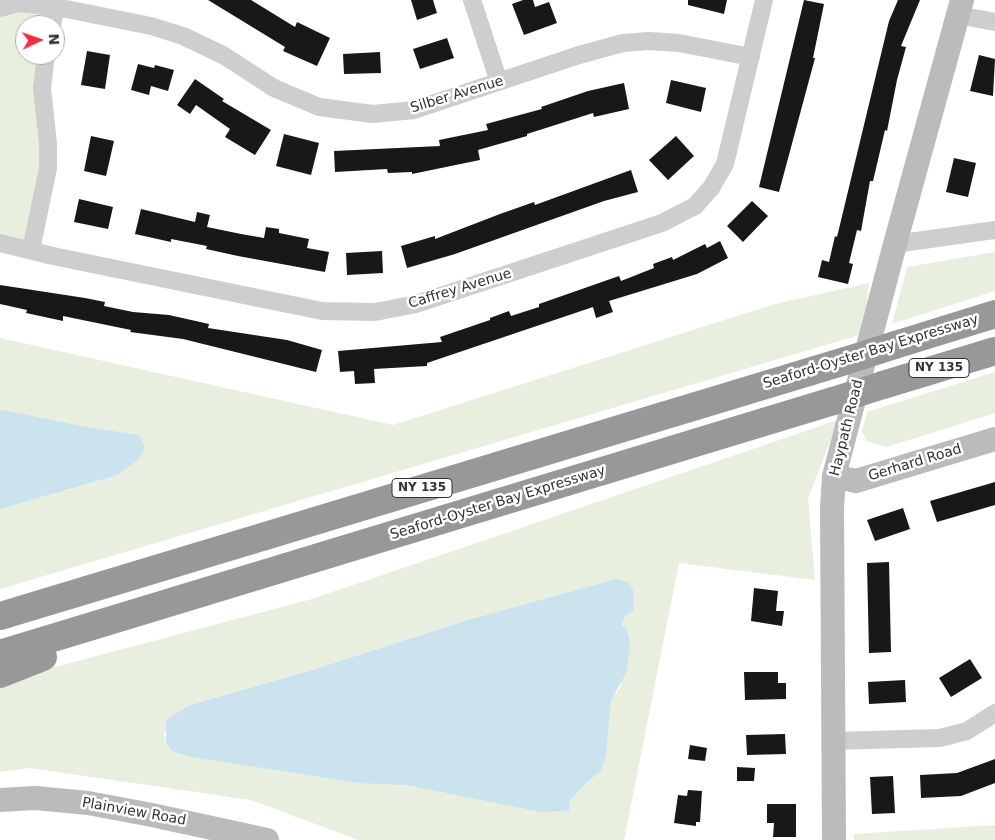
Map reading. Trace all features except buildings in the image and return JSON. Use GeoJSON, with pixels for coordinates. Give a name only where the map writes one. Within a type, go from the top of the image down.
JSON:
{"type":"FeatureCollection","features":[{"type":"Feature","properties":{"kind":"highway","name":"Seaford-Oyster Bay Expressway"},"geometry":{"type":"LineString","coordinates":[[0,616],[995,314]]}},
{"type":"Feature","properties":{"kind":"highway","name":"Seaford-Oyster Bay Expressway"},"geometry":{"type":"LineString","coordinates":[[0,654],[833,402],[995,351]]}},
{"type":"Feature","properties":{"kind":"highway"},"geometry":{"type":"LineString","coordinates":[[0,674],[165,603]]}},
{"type":"Feature","properties":{"kind":"street"},"geometry":{"type":"LineString","coordinates":[[472,0],[499,82]]}},
{"type":"Feature","properties":{"kind":"street","name":"Caffrey Avenue"},"geometry":{"type":"LineString","coordinates":[[0,243],[53,256],[322,311],[375,312],[416,304],[662,223],[695,206],[712,188],[725,164],[764,0]]}},
{"type":"Feature","properties":{"kind":"street","name":"Silber Avenue"},"geometry":{"type":"LineString","coordinates":[[0,8],[19,3],[56,7],[151,26],[183,36],[223,54],[274,88],[320,107],[343,112],[373,114],[414,110],[579,55],[622,44],[649,42],[679,43],[751,58]]}},
{"type":"Feature","properties":{"kind":"street"},"geometry":{"type":"LineString","coordinates":[[54,15],[56,7]]}},
{"type":"Feature","properties":{"kind":"street"},"geometry":{"type":"LineString","coordinates":[[960,8],[995,22]]}},
{"type":"Feature","properties":{"kind":"street","name":"Haypath Road"},"geometry":{"type":"LineString","coordinates":[[834,840],[832,508],[834,476],[960,8]]}},
{"type":"Feature","properties":{"kind":"street"},"geometry":{"type":"LineString","coordinates":[[31,250],[48,168],[48,144],[42,88],[45,65]]}},
{"type":"Feature","properties":{"kind":"street"},"geometry":{"type":"LineString","coordinates":[[895,244],[995,230]]}},
{"type":"Feature","properties":{"kind":"street","name":"Gerhard Road"},"geometry":{"type":"LineString","coordinates":[[834,476],[856,481],[995,439]]}},
{"type":"Feature","properties":{"kind":"street"},"geometry":{"type":"LineString","coordinates":[[833,741],[940,738],[966,731],[995,713]]}},
{"type":"Feature","properties":{"kind":"street","name":"Plainview Road"},"geometry":{"type":"LineString","coordinates":[[0,800],[35,798],[88,803],[232,836],[267,840]]}},
{"type":"Feature","properties":{"kind":"green space"},"geometry":{"type":"Polygon","coordinates":[[[56,7],[54,15],[15,15],[15,65],[46,65],[48,144],[31,250],[0,243],[0,8],[56,7]]]}},
{"type":"Feature","properties":{"kind":"green space"},"geometry":{"type":"Polygon","coordinates":[[[995,252],[995,291],[892,324],[907,267],[995,252]]]}},
{"type":"Feature","properties":{"kind":"green space"},"geometry":{"type":"Polygon","coordinates":[[[869,283],[863,334],[0,589],[0,509],[118,475],[139,435],[77,425],[0,409],[0,338],[393,425],[775,304],[869,283]]]}},
{"type":"Feature","properties":{"kind":"green space"},"geometry":{"type":"Polygon","coordinates":[[[995,372],[995,413],[887,447],[866,441],[862,431],[867,412],[995,372]]]}},
{"type":"Feature","properties":{"kind":"green space"},"geometry":{"type":"Polygon","coordinates":[[[838,420],[808,499],[815,580],[679,563],[624,840],[358,840],[251,800],[30,768],[0,772],[0,686],[36,672],[312,599],[838,420]],[[616,579],[471,619],[312,670],[190,705],[164,733],[166,743],[173,752],[406,785],[540,812],[569,800],[601,771],[606,755],[611,701],[621,686],[623,617],[616,579]]]}},
{"type":"Feature","properties":{"kind":"green space"},"geometry":{"type":"Polygon","coordinates":[[[995,825],[995,840],[854,840],[854,834],[995,825]]]}},
{"type":"Feature","properties":{"kind":"water"},"geometry":{"type":"Polygon","coordinates":[[[0,409],[77,425],[139,435],[145,446],[139,459],[118,475],[0,509],[0,409]]]}},
{"type":"Feature","properties":{"kind":"water"},"geometry":{"type":"Polygon","coordinates":[[[616,579],[628,582],[633,589],[634,610],[624,617],[622,625],[627,631],[630,642],[627,671],[611,701],[606,755],[601,771],[570,800],[569,811],[540,812],[406,785],[360,783],[192,757],[173,752],[166,743],[166,720],[190,705],[312,670],[471,619],[616,579]]]}}]}
